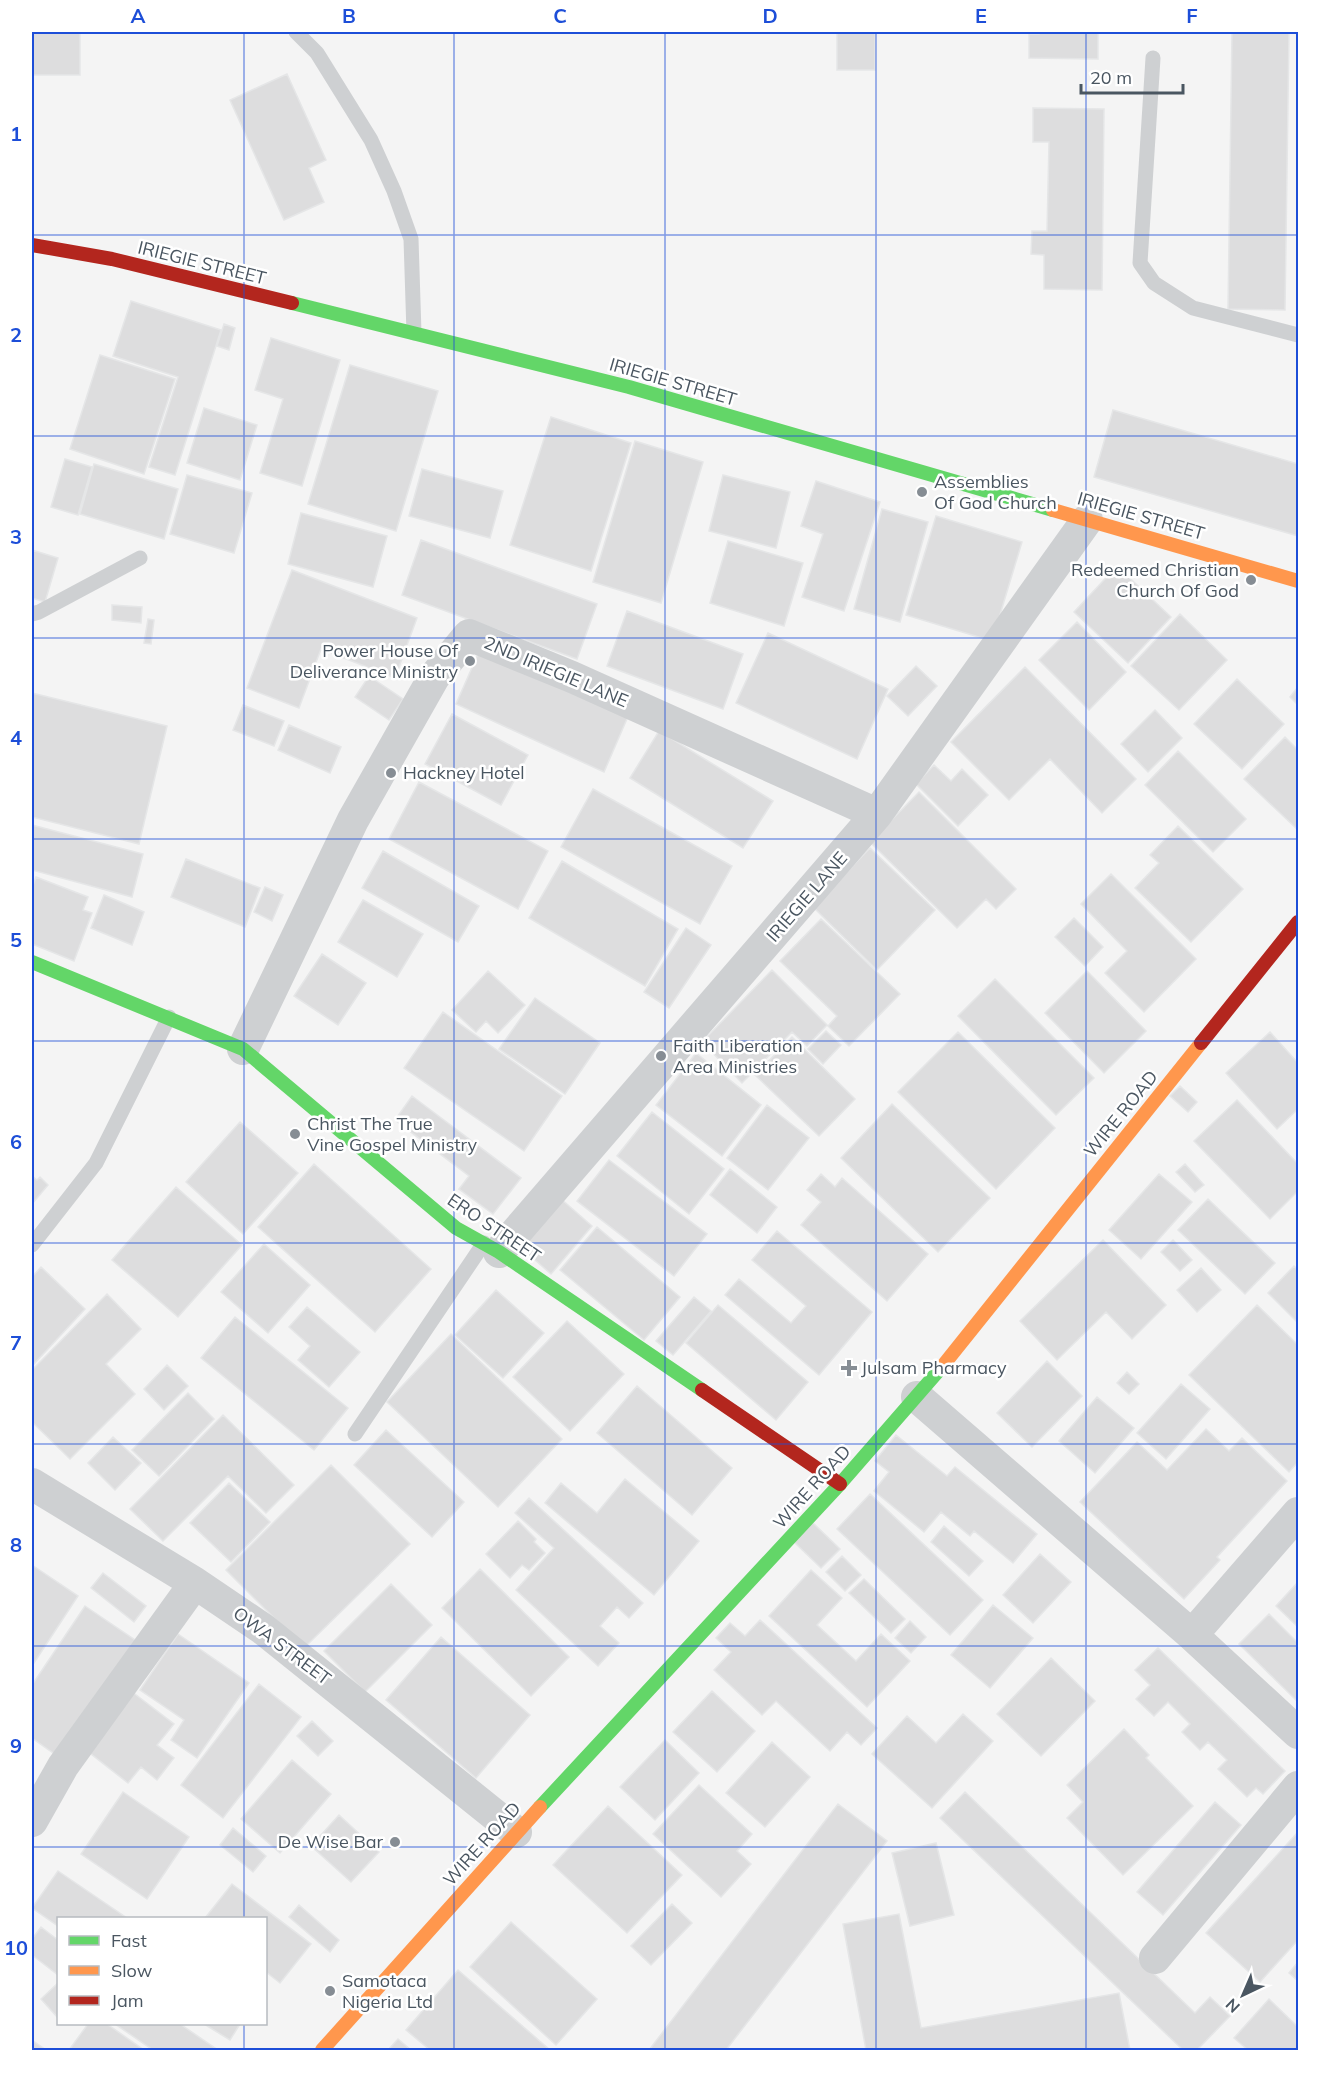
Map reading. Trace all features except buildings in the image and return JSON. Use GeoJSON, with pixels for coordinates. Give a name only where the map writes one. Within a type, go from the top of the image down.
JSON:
{"type":"FeatureCollection","features":[{"type":"Feature","properties":{"kind":"street","name":"IRIEGIE STREET"},"geometry":{"type":"LineString","coordinates":[[32,245],[112,259],[629,387],[1299,581]]}},
{"type":"Feature","properties":{"kind":"street","name":"IRIEGIE LANE"},"geometry":{"type":"LineString","coordinates":[[491,1248],[877,814],[1087,520]]}},
{"type":"Feature","properties":{"kind":"street","name":"2ND IRIEGIE LANE"},"geometry":{"type":"LineString","coordinates":[[243,1050],[353,820],[434,677],[469,635],[572,677],[877,814]]}},
{"type":"Feature","properties":{"kind":"street","name":"WIRE ROAD"},"geometry":{"type":"LineString","coordinates":[[322,2050],[516,1832],[840,1484],[917,1397],[1293,939],[1299,922]]}},
{"type":"Feature","properties":{"kind":"street","name":"ERO STREET"},"geometry":{"type":"LineString","coordinates":[[32,962],[169,1017],[243,1050],[456,1228],[491,1248],[840,1484]]}},
{"type":"Feature","properties":{"kind":"street"},"geometry":{"type":"LineString","coordinates":[[917,1397],[1192,1635],[1299,1733]]}},
{"type":"Feature","properties":{"kind":"street","name":"OWA STREET"},"geometry":{"type":"LineString","coordinates":[[32,1484],[195,1583],[263,1629],[516,1832]]}},
{"type":"Feature","properties":{"kind":"street"},"geometry":{"type":"LineString","coordinates":[[1192,1635],[1299,1513]]}},
{"type":"Feature","properties":{"kind":"street"},"geometry":{"type":"LineString","coordinates":[[32,1821],[63,1766],[195,1583]]}},
{"type":"Feature","properties":{"kind":"street"},"geometry":{"type":"LineString","coordinates":[[1155,1958],[1299,1787]]}},
{"type":"Feature","properties":{"kind":"lane"},"geometry":{"type":"LineString","coordinates":[[296,32],[317,53],[371,140],[394,191],[411,239],[414,333]]}},
{"type":"Feature","properties":{"kind":"lane"},"geometry":{"type":"LineString","coordinates":[[1153,58],[1140,263],[1154,284],[1192,308],[1299,336]]}},
{"type":"Feature","properties":{"kind":"lane"},"geometry":{"type":"LineString","coordinates":[[32,614],[140,558]]}},
{"type":"Feature","properties":{"kind":"lane"},"geometry":{"type":"LineString","coordinates":[[32,1245],[96,1163],[169,1017]]}},
{"type":"Feature","properties":{"kind":"lane"},"geometry":{"type":"LineString","coordinates":[[355,1434],[491,1248]]}},
{"type":"Feature","properties":{"kind":"traffic: fast"},"geometry":{"type":"LineString","coordinates":[[292,303],[629,387],[1053,510]]}},
{"type":"Feature","properties":{"kind":"traffic: fast"},"geometry":{"type":"LineString","coordinates":[[32,962],[243,1049],[456,1228],[499,1252],[702,1390]]}},
{"type":"Feature","properties":{"kind":"traffic: fast"},"geometry":{"type":"LineString","coordinates":[[540,1807],[840,1484],[941,1368]]}},
{"type":"Feature","properties":{"kind":"traffic: slow"},"geometry":{"type":"LineString","coordinates":[[1053,510],[1298,581]]}},
{"type":"Feature","properties":{"kind":"traffic: slow"},"geometry":{"type":"LineString","coordinates":[[941,1368],[1201,1043]]}},
{"type":"Feature","properties":{"kind":"traffic: slow"},"geometry":{"type":"LineString","coordinates":[[322,2050],[540,1807]]}},
{"type":"Feature","properties":{"kind":"traffic: jam"},"geometry":{"type":"LineString","coordinates":[[32,245],[112,259],[292,303]]}},
{"type":"Feature","properties":{"kind":"traffic: jam"},"geometry":{"type":"LineString","coordinates":[[1201,1043],[1298,922]]}},
{"type":"Feature","properties":{"kind":"traffic: jam"},"geometry":{"type":"LineString","coordinates":[[702,1390],[840,1484]]}},
{"type":"Feature","properties":{"kind":"place","name":"Assemblies Of God Church"},"geometry":{"type":"Point","coordinates":[922,492]}},
{"type":"Feature","properties":{"kind":"place","name":"Redeemed Christian Church Of God"},"geometry":{"type":"Point","coordinates":[1251,580]}},
{"type":"Feature","properties":{"kind":"place","name":"Power House Of Deliverance Ministry"},"geometry":{"type":"Point","coordinates":[470,661]}},
{"type":"Feature","properties":{"kind":"place","name":"Hackney Hotel"},"geometry":{"type":"Point","coordinates":[391,773]}},
{"type":"Feature","properties":{"kind":"place","name":"Faith Liberation Area Ministries"},"geometry":{"type":"Point","coordinates":[661,1056]}},
{"type":"Feature","properties":{"kind":"place","name":"Christ The True Vine Gospel Ministry"},"geometry":{"type":"Point","coordinates":[295,1134]}},
{"type":"Feature","properties":{"kind":"place","name":"Julsam Pharmacy"},"geometry":{"type":"Point","coordinates":[849,1368]}},
{"type":"Feature","properties":{"kind":"place","name":"De Wise Bar"},"geometry":{"type":"Point","coordinates":[395,1842]}},
{"type":"Feature","properties":{"kind":"place","name":"Samotaca Nigeria Ltd"},"geometry":{"type":"Point","coordinates":[330,1991]}}]}
